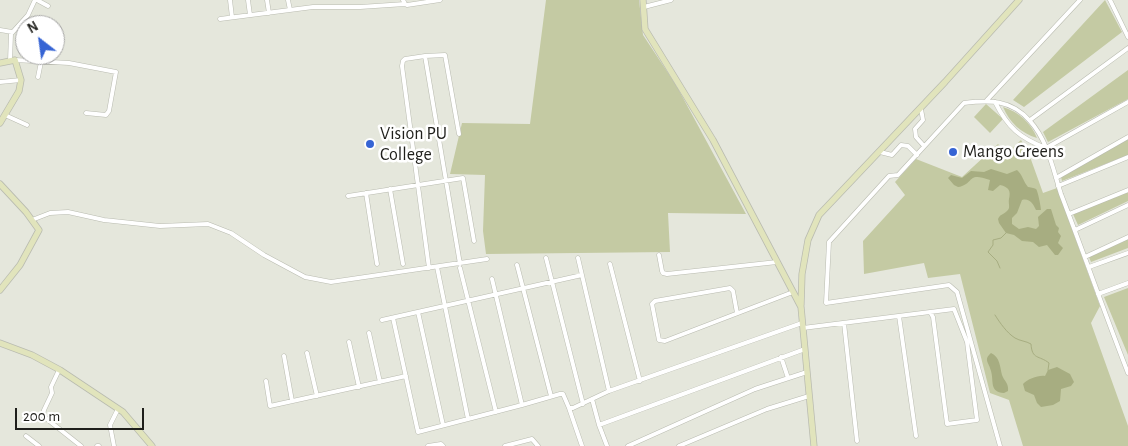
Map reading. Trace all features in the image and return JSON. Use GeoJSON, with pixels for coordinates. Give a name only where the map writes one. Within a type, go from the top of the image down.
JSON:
{"type":"FeatureCollection","features":[{"type":"Feature","properties":{"kind":"street"},"geometry":{"type":"LineString","coordinates":[[0,123],[18,91],[21,80],[12,61],[10,40],[13,32],[28,15],[36,0],[48,6]]}},
{"type":"Feature","properties":{"kind":"street"},"geometry":{"type":"LineString","coordinates":[[230,0],[232,17]]}},
{"type":"Feature","properties":{"kind":"street"},"geometry":{"type":"LineString","coordinates":[[248,0],[250,15]]}},
{"type":"Feature","properties":{"kind":"street"},"geometry":{"type":"LineString","coordinates":[[267,0],[269,12]]}},
{"type":"Feature","properties":{"kind":"street"},"geometry":{"type":"LineString","coordinates":[[288,0],[290,10]]}},
{"type":"Feature","properties":{"kind":"street"},"geometry":{"type":"LineString","coordinates":[[312,0],[313,7]]}},
{"type":"Feature","properties":{"kind":"street"},"geometry":{"type":"LineString","coordinates":[[220,19],[313,7],[360,7],[440,0]]}},
{"type":"Feature","properties":{"kind":"street"},"geometry":{"type":"LineString","coordinates":[[643,0],[645,29],[713,140],[800,307]]}},
{"type":"Feature","properties":{"kind":"street"},"geometry":{"type":"LineString","coordinates":[[644,7],[671,0]]}},
{"type":"Feature","properties":{"kind":"street"},"geometry":{"type":"LineString","coordinates":[[806,446],[814,445],[800,307],[802,274],[808,240],[819,215],[921,108],[1019,0]]}},
{"type":"Feature","properties":{"kind":"street"},"geometry":{"type":"LineString","coordinates":[[988,100],[1080,0]]}},
{"type":"Feature","properties":{"kind":"street"},"geometry":{"type":"LineString","coordinates":[[1110,0],[1128,37]]}},
{"type":"Feature","properties":{"kind":"street"},"geometry":{"type":"LineString","coordinates":[[0,30],[13,32]]}},
{"type":"Feature","properties":{"kind":"street"},"geometry":{"type":"LineString","coordinates":[[1030,120],[1128,48]]}},
{"type":"Feature","properties":{"kind":"street"},"geometry":{"type":"LineString","coordinates":[[430,268],[402,61],[425,56],[445,55],[459,134]]}},
{"type":"Feature","properties":{"kind":"street"},"geometry":{"type":"LineString","coordinates":[[425,56],[460,266],[496,412]]}},
{"type":"Feature","properties":{"kind":"street"},"geometry":{"type":"LineString","coordinates":[[0,62],[12,61]]}},
{"type":"Feature","properties":{"kind":"street"},"geometry":{"type":"LineString","coordinates":[[65,63],[116,72],[109,111],[106,115],[86,113]]}},
{"type":"Feature","properties":{"kind":"street"},"geometry":{"type":"LineString","coordinates":[[38,77],[40,65]]}},
{"type":"Feature","properties":{"kind":"street"},"geometry":{"type":"LineString","coordinates":[[0,82],[21,80]]}},
{"type":"Feature","properties":{"kind":"street"},"geometry":{"type":"LineString","coordinates":[[1000,446],[957,292],[949,285],[826,303],[829,242],[889,176],[898,175],[964,103],[988,100],[1012,107],[1030,120],[1046,148],[1058,186],[1128,373]]}},
{"type":"Feature","properties":{"kind":"street"},"geometry":{"type":"LineString","coordinates":[[995,102],[1002,116],[1014,130],[1026,140],[1046,148]]}},
{"type":"Feature","properties":{"kind":"street"},"geometry":{"type":"LineString","coordinates":[[1046,148],[1128,102]]}},
{"type":"Feature","properties":{"kind":"street"},"geometry":{"type":"LineString","coordinates":[[921,108],[923,120],[915,129],[916,137],[924,146]]}},
{"type":"Feature","properties":{"kind":"street"},"geometry":{"type":"LineString","coordinates":[[5,115],[27,125]]}},
{"type":"Feature","properties":{"kind":"street"},"geometry":{"type":"LineString","coordinates":[[1056,178],[1128,137]]}},
{"type":"Feature","properties":{"kind":"street"},"geometry":{"type":"LineString","coordinates":[[880,152],[892,155],[901,145],[908,146],[917,155]]}},
{"type":"Feature","properties":{"kind":"street"},"geometry":{"type":"LineString","coordinates":[[1058,186],[1128,157]]}},
{"type":"Feature","properties":{"kind":"street"},"geometry":{"type":"LineString","coordinates":[[348,196],[463,178],[474,241]]}},
{"type":"Feature","properties":{"kind":"street"},"geometry":{"type":"LineString","coordinates":[[0,290],[20,265],[39,230],[32,220],[1,188]]}},
{"type":"Feature","properties":{"kind":"street"},"geometry":{"type":"LineString","coordinates":[[390,189],[403,264]]}},
{"type":"Feature","properties":{"kind":"street"},"geometry":{"type":"LineString","coordinates":[[1069,214],[1128,190]]}},
{"type":"Feature","properties":{"kind":"street"},"geometry":{"type":"LineString","coordinates":[[366,193],[378,264]]}},
{"type":"Feature","properties":{"kind":"street"},"geometry":{"type":"LineString","coordinates":[[1075,230],[1128,205]]}},
{"type":"Feature","properties":{"kind":"street"},"geometry":{"type":"LineString","coordinates":[[32,220],[50,213],[68,212],[104,220],[160,226],[208,224],[231,233],[264,255],[305,277],[331,282],[437,267],[460,266],[487,260]]}},
{"type":"Feature","properties":{"kind":"street"},"geometry":{"type":"LineString","coordinates":[[1085,257],[1128,237]]}},
{"type":"Feature","properties":{"kind":"street"},"geometry":{"type":"LineString","coordinates":[[1089,268],[1128,253]]}},
{"type":"Feature","properties":{"kind":"street"},"geometry":{"type":"LineString","coordinates":[[659,255],[663,274],[777,262]]}},
{"type":"Feature","properties":{"kind":"street"},"geometry":{"type":"LineString","coordinates":[[546,258],[583,404]]}},
{"type":"Feature","properties":{"kind":"street"},"geometry":{"type":"LineString","coordinates":[[578,258],[609,391]]}},
{"type":"Feature","properties":{"kind":"street"},"geometry":{"type":"LineString","coordinates":[[610,264],[640,381]]}},
{"type":"Feature","properties":{"kind":"street"},"geometry":{"type":"LineString","coordinates":[[516,265],[551,396]]}},
{"type":"Feature","properties":{"kind":"street"},"geometry":{"type":"LineString","coordinates":[[437,267],[468,419]]}},
{"type":"Feature","properties":{"kind":"street"},"geometry":{"type":"LineString","coordinates":[[382,320],[582,274]]}},
{"type":"Feature","properties":{"kind":"street"},"geometry":{"type":"LineString","coordinates":[[492,280],[522,406]]}},
{"type":"Feature","properties":{"kind":"street"},"geometry":{"type":"LineString","coordinates":[[1098,294],[1128,283]]}},
{"type":"Feature","properties":{"kind":"street"},"geometry":{"type":"LineString","coordinates":[[737,314],[733,290],[730,288],[655,301],[652,304],[659,340],[662,341],[737,314],[793,292]]}},
{"type":"Feature","properties":{"kind":"street"},"geometry":{"type":"LineString","coordinates":[[569,408],[583,404],[609,391],[803,326],[844,323],[954,308],[967,342],[978,420],[947,424],[933,317],[930,312]]}},
{"type":"Feature","properties":{"kind":"street"},"geometry":{"type":"LineString","coordinates":[[418,312],[443,425]]}},
{"type":"Feature","properties":{"kind":"street"},"geometry":{"type":"LineString","coordinates":[[899,316],[916,436]]}},
{"type":"Feature","properties":{"kind":"street"},"geometry":{"type":"LineString","coordinates":[[393,318],[418,432],[563,394],[582,446]]}},
{"type":"Feature","properties":{"kind":"street"},"geometry":{"type":"LineString","coordinates":[[844,323],[857,441]]}},
{"type":"Feature","properties":{"kind":"street"},"geometry":{"type":"LineString","coordinates":[[369,333],[380,382]]}},
{"type":"Feature","properties":{"kind":"street"},"geometry":{"type":"LineString","coordinates":[[349,342],[359,387]]}},
{"type":"Feature","properties":{"kind":"street"},"geometry":{"type":"LineString","coordinates":[[0,343],[32,355],[59,370],[123,412],[152,446]]}},
{"type":"Feature","properties":{"kind":"street"},"geometry":{"type":"LineString","coordinates":[[598,425],[805,349]]}},
{"type":"Feature","properties":{"kind":"street"},"geometry":{"type":"LineString","coordinates":[[307,353],[317,396]]}},
{"type":"Feature","properties":{"kind":"street"},"geometry":{"type":"LineString","coordinates":[[284,356],[292,401]]}},
{"type":"Feature","properties":{"kind":"street"},"geometry":{"type":"LineString","coordinates":[[781,357],[788,378]]}},
{"type":"Feature","properties":{"kind":"street"},"geometry":{"type":"LineString","coordinates":[[59,370],[51,387],[52,393],[43,416],[82,446]]}},
{"type":"Feature","properties":{"kind":"street"},"geometry":{"type":"LineString","coordinates":[[628,446],[755,389],[807,372]]}},
{"type":"Feature","properties":{"kind":"street"},"geometry":{"type":"LineString","coordinates":[[266,381],[270,406],[406,376]]}},
{"type":"Feature","properties":{"kind":"street"},"geometry":{"type":"LineString","coordinates":[[679,446],[767,409],[809,396]]}},
{"type":"Feature","properties":{"kind":"street"},"geometry":{"type":"LineString","coordinates":[[592,399],[598,425],[607,446]]}},
{"type":"Feature","properties":{"kind":"street"},"geometry":{"type":"LineString","coordinates":[[114,446],[110,425],[118,409]]}},
{"type":"Feature","properties":{"kind":"street"},"geometry":{"type":"LineString","coordinates":[[26,436],[39,446]]}},
{"type":"Feature","properties":{"kind":"street"},"geometry":{"type":"LineString","coordinates":[[505,446],[532,439],[538,446]]}},
{"type":"Feature","properties":{"kind":"street"},"geometry":{"type":"LineString","coordinates":[[428,446],[441,444],[443,446]]}},
{"type":"Feature","properties":{"kind":"shaded area"},"geometry":{"type":"Polygon","coordinates":[[[546,0],[639,0],[643,35],[676,85],[746,214],[668,213],[670,252],[486,254],[483,231],[485,175],[450,174],[462,123],[530,124],[546,0]]]}},
{"type":"Feature","properties":{"kind":"shaded area"},"geometry":{"type":"Polygon","coordinates":[[[1105,0],[1122,32],[1024,107],[1013,100],[1105,0]]]}},
{"type":"Feature","properties":{"kind":"shaded area"},"geometry":{"type":"Polygon","coordinates":[[[1128,70],[1128,99],[1048,142],[1043,132],[1128,70]]]}},
{"type":"Feature","properties":{"kind":"shaded area"},"geometry":{"type":"Polygon","coordinates":[[[986,104],[1003,119],[990,133],[974,117],[986,104]]]}},
{"type":"Feature","properties":{"kind":"shaded area"},"geometry":{"type":"Polygon","coordinates":[[[1003,107],[1024,119],[1037,138],[1017,127],[1003,107]]]}},
{"type":"Feature","properties":{"kind":"shaded area"},"geometry":{"type":"Polygon","coordinates":[[[1128,139],[1128,155],[1062,181],[1061,177],[1128,139]]]}},
{"type":"Feature","properties":{"kind":"shaded area"},"geometry":{"type":"Polygon","coordinates":[[[1021,140],[1029,154],[1043,193],[1057,188],[1100,306],[1091,323],[1128,426],[1128,446],[1023,446],[1009,400],[990,393],[960,274],[928,278],[924,263],[864,274],[863,241],[905,195],[895,182],[916,159],[962,177],[998,144],[1007,153],[1021,140]]]}},
{"type":"Feature","properties":{"kind":"shaded area"},"geometry":{"type":"Polygon","coordinates":[[[991,169],[1007,174],[1017,170],[1028,187],[1036,189],[1041,210],[1036,210],[1029,201],[1022,200],[1017,213],[1012,218],[1012,224],[1019,229],[1028,227],[1036,229],[1039,226],[1038,217],[1047,209],[1051,209],[1061,236],[1058,243],[1063,248],[1058,255],[1055,255],[1047,245],[1039,247],[1033,242],[1022,241],[1014,235],[1006,233],[998,219],[1009,209],[1009,192],[1007,188],[1000,185],[993,191],[988,190],[990,180],[977,177],[958,187],[948,178],[951,175],[962,178],[971,171],[984,172],[991,169]]]}},
{"type":"Feature","properties":{"kind":"shaded area"},"geometry":{"type":"Polygon","coordinates":[[[1128,192],[1128,201],[1078,225],[1073,214],[1128,192]]]}},
{"type":"Feature","properties":{"kind":"shaded area"},"geometry":{"type":"Polygon","coordinates":[[[1128,239],[1128,248],[1091,262],[1089,257],[1128,239]]]}},
{"type":"Feature","properties":{"kind":"shaded area"},"geometry":{"type":"Polygon","coordinates":[[[1128,288],[1128,355],[1104,297],[1128,288]]]}},
{"type":"Feature","properties":{"kind":"shaded area"},"geometry":{"type":"Polygon","coordinates":[[[991,353],[998,360],[1002,375],[1008,386],[1008,391],[1004,393],[996,391],[993,385],[987,359],[991,353]]]}},
{"type":"Feature","properties":{"kind":"shaded area"},"geometry":{"type":"Polygon","coordinates":[[[1057,367],[1070,374],[1074,382],[1071,386],[1061,389],[1060,401],[1053,405],[1041,407],[1034,395],[1025,391],[1023,384],[1033,378],[1045,376],[1048,370],[1057,367]]]}},
{"type":"Feature","properties":{"kind":"waterway"},"geometry":{"type":"LineString","coordinates":[[1000,268],[997,261],[988,252],[993,245],[993,240],[1001,238],[1006,233]]}},
{"type":"Feature","properties":{"kind":"waterway"},"geometry":{"type":"LineString","coordinates":[[995,315],[1012,336],[1031,344],[1034,355],[1049,363],[1048,370]]}},
{"type":"Feature","properties":{"kind":"place","name":"Vision PU College"},"geometry":{"type":"Point","coordinates":[370,144]}},
{"type":"Feature","properties":{"kind":"place","name":"Mango Greens"},"geometry":{"type":"Point","coordinates":[953,152]}}]}
